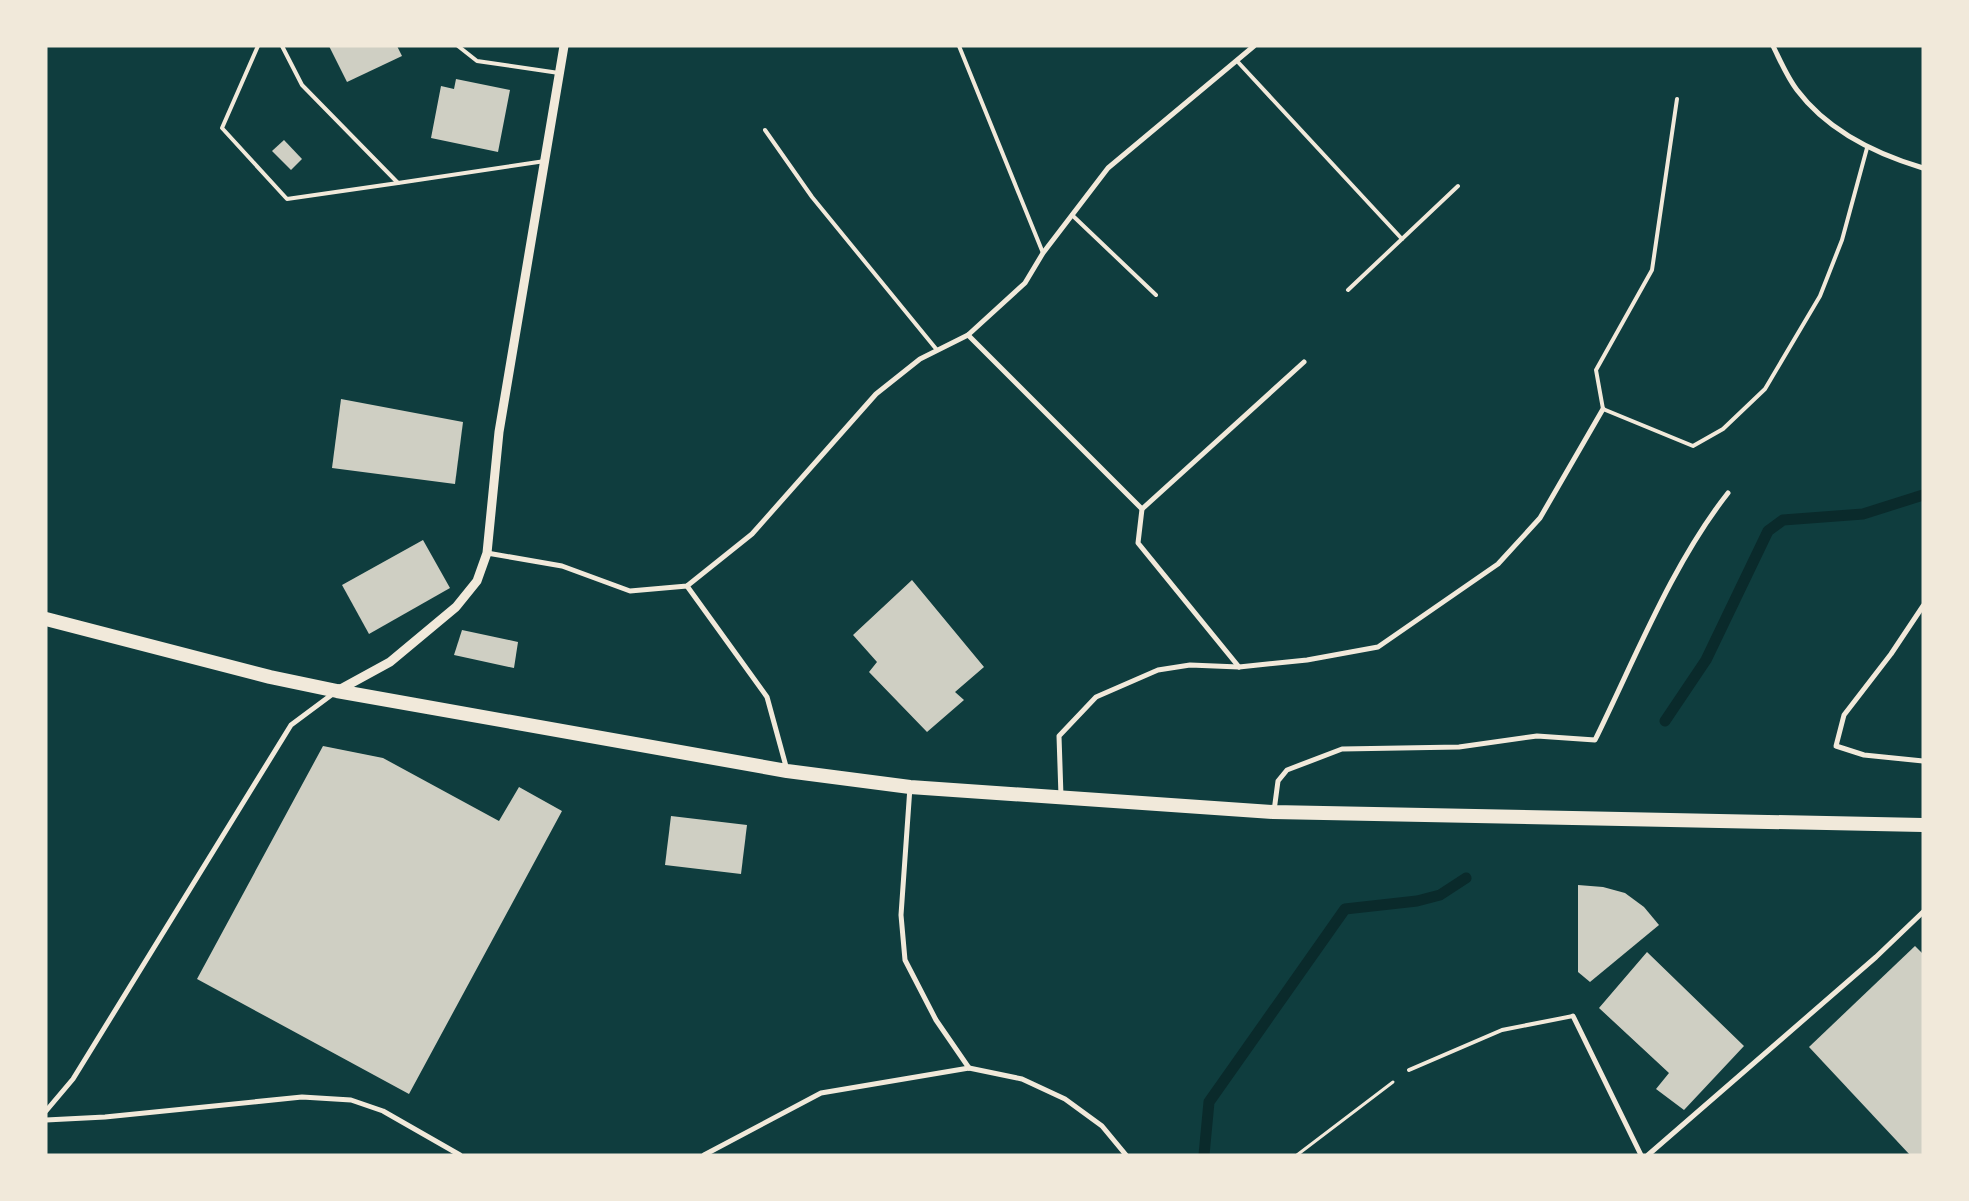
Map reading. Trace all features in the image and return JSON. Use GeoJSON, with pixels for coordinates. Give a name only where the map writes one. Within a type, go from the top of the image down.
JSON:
{"type":"FeatureCollection","features":[{"type":"Feature","properties":{"kind":"highway"},"geometry":{"type":"LineString","coordinates":[[46,619],[270,677],[337,691],[787,771],[910,788],[1273,812],[1923,825]]}},
{"type":"Feature","properties":{"kind":"street"},"geometry":{"type":"LineString","coordinates":[[46,1111],[73,1080],[291,726],[337,691],[390,662],[456,607],[477,581],[488,553],[499,432],[564,46]]}},
{"type":"Feature","properties":{"kind":"street"},"geometry":{"type":"LineString","coordinates":[[488,553],[562,566],[630,590],[687,586],[752,534],[876,394],[920,359],[968,335],[1025,283],[1043,253],[1108,168],[1254,46]]}},
{"type":"Feature","properties":{"kind":"street"},"geometry":{"type":"LineString","coordinates":[[1773,46],[1797,90],[1832,125],[1867,148],[1923,168]]}},
{"type":"Feature","properties":{"kind":"street"},"geometry":{"type":"LineString","coordinates":[[968,335],[1142,509]]}},
{"type":"Feature","properties":{"kind":"street"},"geometry":{"type":"LineString","coordinates":[[1239,667],[1138,543],[1142,509],[1304,362]]}},
{"type":"Feature","properties":{"kind":"street"},"geometry":{"type":"LineString","coordinates":[[1061,799],[1059,736],[1096,698],[1158,670],[1190,665],[1239,667],[1307,660],[1378,647],[1498,564],[1540,518],[1603,409]]}},
{"type":"Feature","properties":{"kind":"street"},"geometry":{"type":"LineString","coordinates":[[1273,812],[1278,781],[1287,770],[1342,749],[1459,747],[1537,736],[1595,740],[1690,550],[1704,524],[1728,493]]}},
{"type":"Feature","properties":{"kind":"street"},"geometry":{"type":"LineString","coordinates":[[687,586],[767,697],[787,771]]}},
{"type":"Feature","properties":{"kind":"street"},"geometry":{"type":"LineString","coordinates":[[1923,606],[1891,654],[1844,714],[1836,746],[1864,754],[1923,761]]}},
{"type":"Feature","properties":{"kind":"street"},"geometry":{"type":"LineString","coordinates":[[910,788],[900,915],[905,960],[936,1020],[969,1068]]}},
{"type":"Feature","properties":{"kind":"street"},"geometry":{"type":"LineString","coordinates":[[1648,1155],[1876,957],[1923,912]]}},
{"type":"Feature","properties":{"kind":"street"},"geometry":{"type":"LineString","coordinates":[[1573,1016],[1641,1155]]}},
{"type":"Feature","properties":{"kind":"street"},"geometry":{"type":"LineString","coordinates":[[704,1155],[821,1093],[969,1068],[1022,1079],[1065,1099],[1102,1126],[1126,1155]]}},
{"type":"Feature","properties":{"kind":"street"},"geometry":{"type":"LineString","coordinates":[[46,1120],[106,1117],[302,1097],[351,1100],[383,1112],[460,1155]]}},
{"type":"Feature","properties":{"kind":"lane"},"geometry":{"type":"LineString","coordinates":[[258,46],[222,128],[287,199],[544,161]]}},
{"type":"Feature","properties":{"kind":"lane"},"geometry":{"type":"LineString","coordinates":[[282,46],[302,85],[398,183]]}},
{"type":"Feature","properties":{"kind":"lane"},"geometry":{"type":"LineString","coordinates":[[458,46],[476,61],[559,73]]}},
{"type":"Feature","properties":{"kind":"lane"},"geometry":{"type":"LineString","coordinates":[[959,46],[1043,253]]}},
{"type":"Feature","properties":{"kind":"lane"},"geometry":{"type":"LineString","coordinates":[[1236,61],[1402,239]]}},
{"type":"Feature","properties":{"kind":"lane"},"geometry":{"type":"LineString","coordinates":[[1677,99],[1652,270],[1596,370],[1603,409],[1693,446],[1723,429],[1765,389],[1820,296],[1842,240],[1867,148]]}},
{"type":"Feature","properties":{"kind":"lane"},"geometry":{"type":"LineString","coordinates":[[765,130],[812,198],[937,350]]}},
{"type":"Feature","properties":{"kind":"lane"},"geometry":{"type":"LineString","coordinates":[[1348,290],[1458,186]]}},
{"type":"Feature","properties":{"kind":"lane"},"geometry":{"type":"LineString","coordinates":[[1072,215],[1156,295]]}},
{"type":"Feature","properties":{"kind":"lane"},"geometry":{"type":"LineString","coordinates":[[1409,1070],[1502,1030],[1573,1016]]}},
{"type":"Feature","properties":{"kind":"path"},"geometry":{"type":"LineString","coordinates":[[1296,1155],[1409,1070]]}},
{"type":"Feature","properties":{"kind":"building"},"geometry":{"type":"Polygon","coordinates":[[[329,46],[397,46],[402,56],[347,82],[329,46]]]}},
{"type":"Feature","properties":{"kind":"building"},"geometry":{"type":"Polygon","coordinates":[[[456,79],[510,90],[498,152],[431,138],[441,86],[454,89],[456,79]]]}},
{"type":"Feature","properties":{"kind":"building"},"geometry":{"type":"Polygon","coordinates":[[[284,140],[302,159],[291,170],[272,151],[284,140]]]}},
{"type":"Feature","properties":{"kind":"building"},"geometry":{"type":"Polygon","coordinates":[[[341,399],[463,422],[455,484],[332,468],[341,399]]]}},
{"type":"Feature","properties":{"kind":"building"},"geometry":{"type":"Polygon","coordinates":[[[423,540],[450,588],[369,634],[342,585],[423,540]]]}},
{"type":"Feature","properties":{"kind":"building"},"geometry":{"type":"Polygon","coordinates":[[[912,580],[984,667],[955,692],[964,700],[927,732],[869,672],[877,662],[853,635],[912,580]]]}},
{"type":"Feature","properties":{"kind":"building"},"geometry":{"type":"Polygon","coordinates":[[[462,630],[518,642],[514,668],[454,655],[462,630]]]}},
{"type":"Feature","properties":{"kind":"building"},"geometry":{"type":"Polygon","coordinates":[[[323,746],[383,758],[499,821],[519,787],[562,811],[409,1094],[197,979],[323,746]]]}},
{"type":"Feature","properties":{"kind":"building"},"geometry":{"type":"Polygon","coordinates":[[[671,816],[747,825],[741,874],[665,865],[671,816]]]}},
{"type":"Feature","properties":{"kind":"building"},"geometry":{"type":"Polygon","coordinates":[[[1578,885],[1603,887],[1625,893],[1644,907],[1659,925],[1590,982],[1578,972],[1578,885]]]}},
{"type":"Feature","properties":{"kind":"building"},"geometry":{"type":"Polygon","coordinates":[[[1915,946],[1923,954],[1923,1155],[1910,1155],[1809,1047],[1915,946]]]}},
{"type":"Feature","properties":{"kind":"building"},"geometry":{"type":"Polygon","coordinates":[[[1647,952],[1744,1046],[1684,1110],[1656,1089],[1669,1073],[1599,1008],[1647,952]]]}},
{"type":"Feature","properties":{"kind":"waterway"},"geometry":{"type":"LineString","coordinates":[[1665,721],[1706,660],[1768,531],[1783,520],[1863,514],[1923,495]]}},
{"type":"Feature","properties":{"kind":"waterway"},"geometry":{"type":"LineString","coordinates":[[1204,1155],[1209,1102],[1345,909],[1417,901],[1440,895],[1466,878]]}}]}
